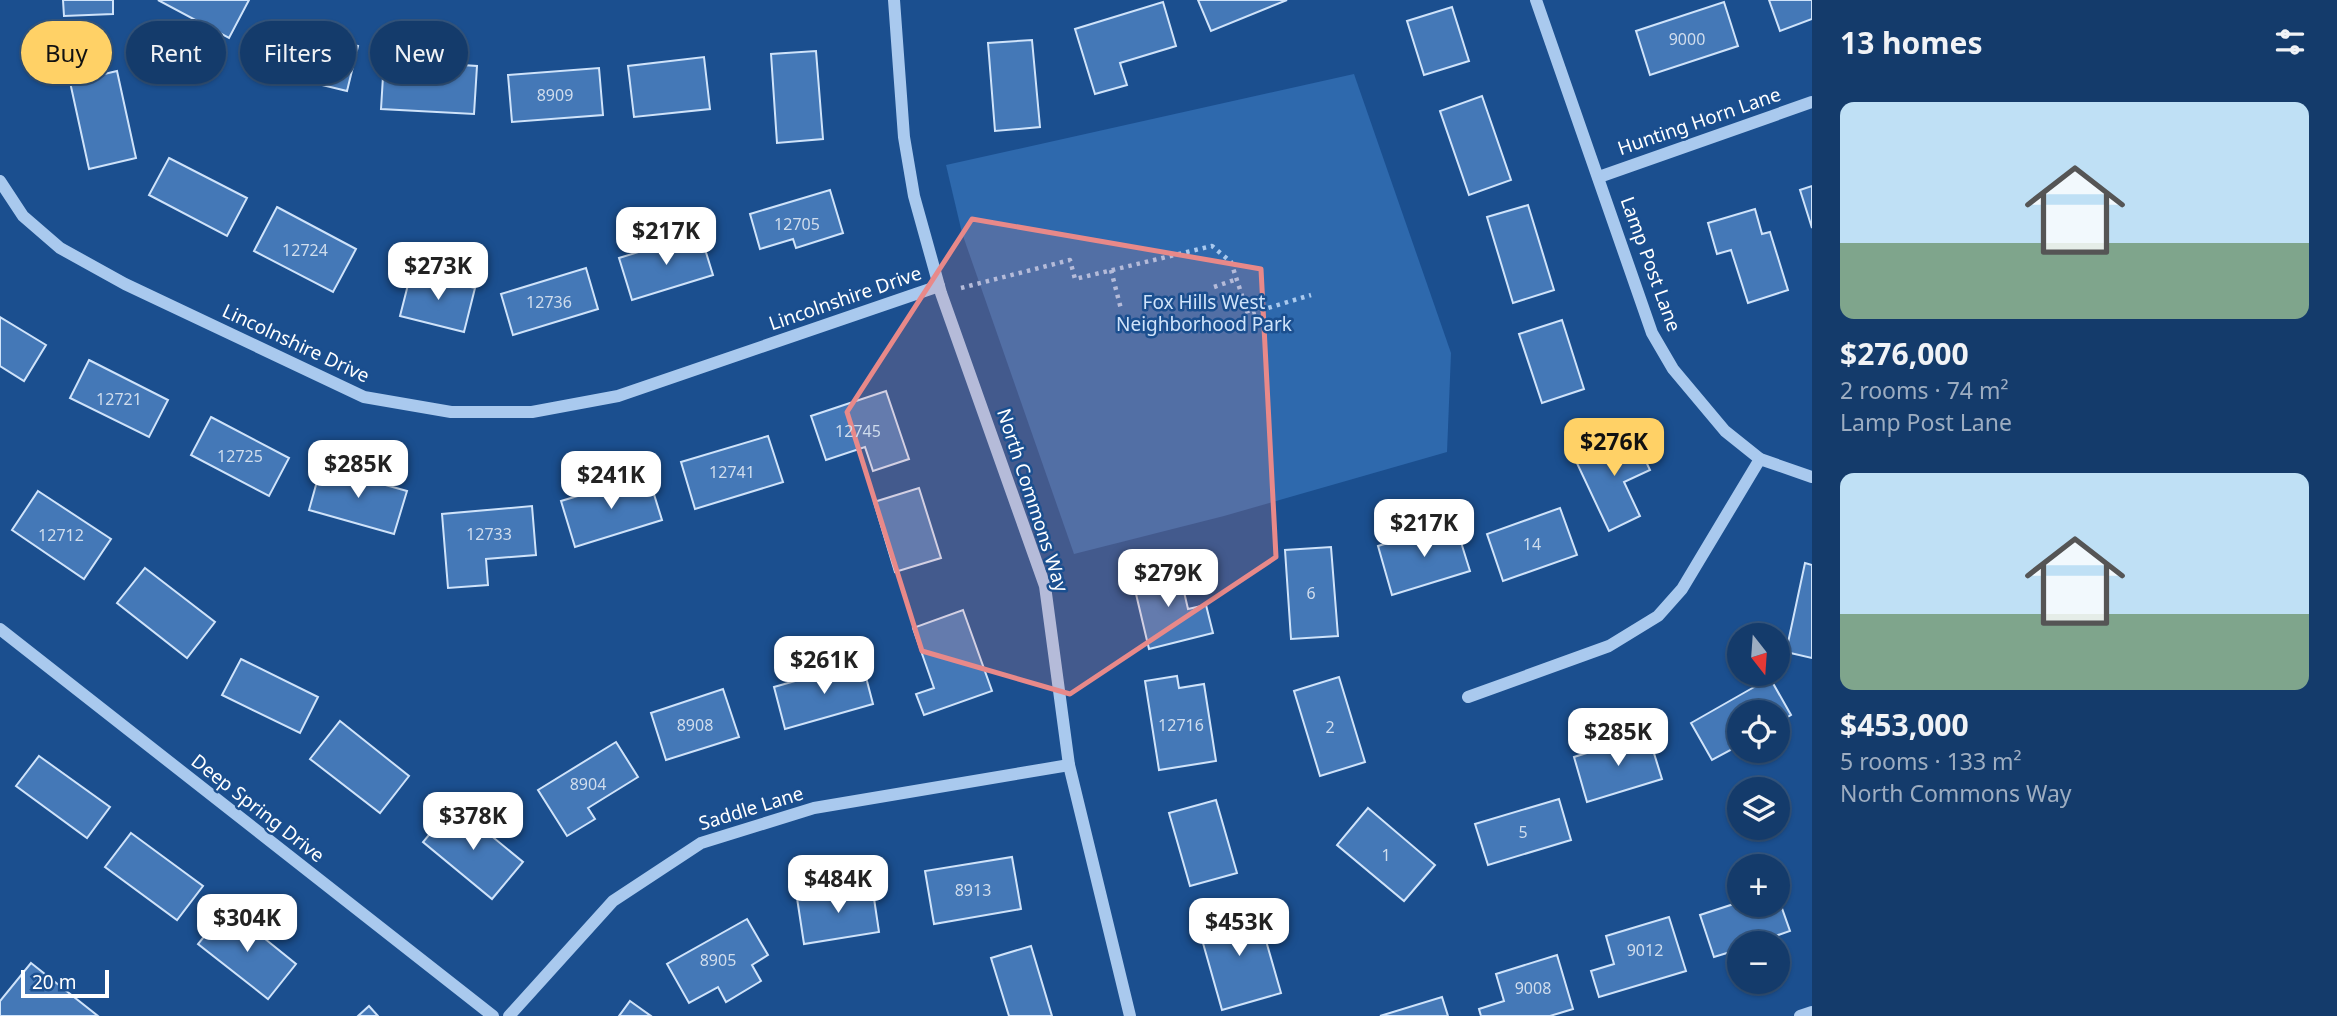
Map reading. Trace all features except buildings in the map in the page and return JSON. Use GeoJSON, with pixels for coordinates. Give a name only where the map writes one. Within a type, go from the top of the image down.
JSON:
{"type":"FeatureCollection","features":[{"type":"Feature","properties":{"kind":"street","name":"North Commons Way"},"geometry":{"type":"LineString","coordinates":[[894,0],[904,137],[914,196],[940,290],[1045,586],[1069,765],[1130,1016]]}},
{"type":"Feature","properties":{"kind":"street","name":"Lamp Post Lane"},"geometry":{"type":"LineString","coordinates":[[1536,0],[1653,333],[1673,369],[1725,431],[1760,459],[1812,477]]}},
{"type":"Feature","properties":{"kind":"street","name":"Hunting Horn Lane"},"geometry":{"type":"LineString","coordinates":[[1599,177],[1812,102]]}},
{"type":"Feature","properties":{"kind":"street","name":"Lincolnshire Drive"},"geometry":{"type":"LineString","coordinates":[[0,181],[23,216],[60,248],[125,284],[364,397],[451,412],[532,412],[618,396],[940,290]]}},
{"type":"Feature","properties":{"kind":"street"},"geometry":{"type":"LineString","coordinates":[[1468,697],[1609,646],[1658,616],[1682,589],[1760,459]]}},
{"type":"Feature","properties":{"kind":"street","name":"Deep Spring Drive"},"geometry":{"type":"LineString","coordinates":[[0,629],[493,1016]]}},
{"type":"Feature","properties":{"kind":"street","name":"Saddle Lane"},"geometry":{"type":"LineString","coordinates":[[509,1016],[613,901],[701,843],[814,808],[1069,765]]}},
{"type":"Feature","properties":{"kind":"street"},"geometry":{"type":"LineString","coordinates":[[1800,1016],[1812,1012]]}},
{"type":"Feature","properties":{"kind":"path"},"geometry":{"type":"LineString","coordinates":[[940,290],[1070,260],[1075,279],[1212,246],[1231,262],[1248,314],[1311,295]]}},
{"type":"Feature","properties":{"kind":"path"},"geometry":{"type":"LineString","coordinates":[[1111,270],[1121,309]]}},
{"type":"Feature","properties":{"kind":"path"},"geometry":{"type":"LineString","coordinates":[[1214,287],[1237,279]]}},
{"type":"Feature","properties":{"kind":"highlighted area"},"geometry":{"type":"Polygon","coordinates":[[[972,219],[1261,269],[1276,557],[1070,694],[922,651],[847,412],[972,219]]]}},
{"type":"Feature","properties":{"kind":"green space","name":"Fox Hills West Neighborhood Park"},"geometry":{"type":"Polygon","coordinates":[[[1354,74],[1451,353],[1447,452],[1224,516],[1074,554],[962,233],[946,165],[1354,74]]]}}]}
